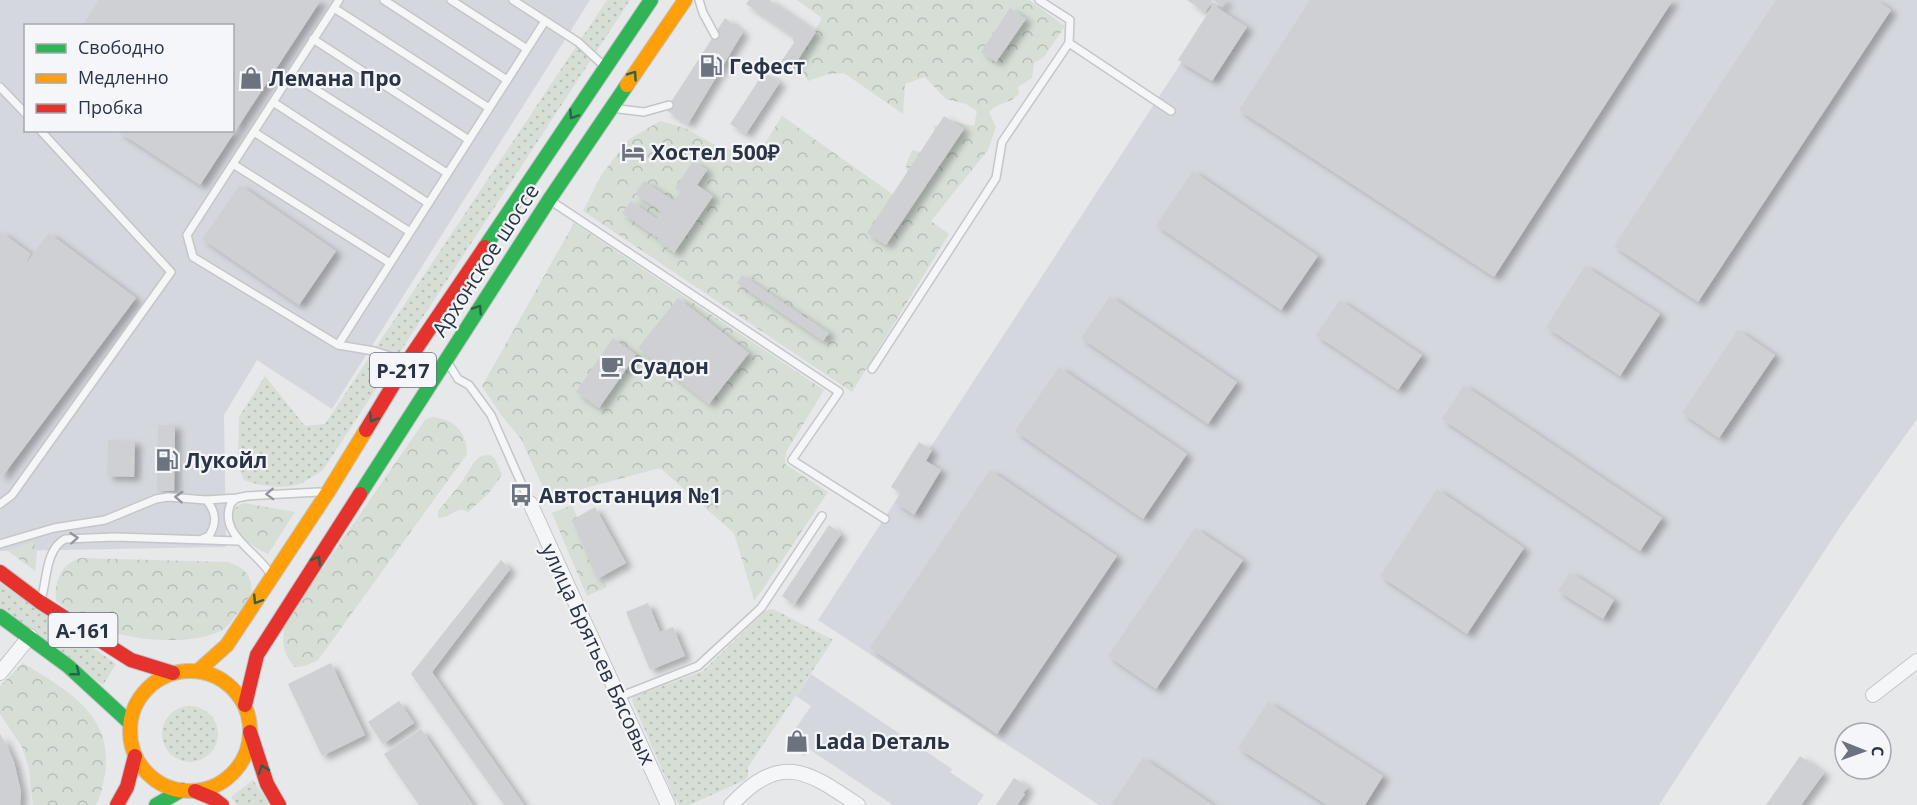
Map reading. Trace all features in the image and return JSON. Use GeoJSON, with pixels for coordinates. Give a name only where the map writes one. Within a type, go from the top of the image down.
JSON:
{"type":"FeatureCollection","features":[{"type":"Feature","properties":{"kind":"main road","name":"Архонское шоссе"},"geometry":{"type":"LineString","coordinates":[[198,670],[227,645],[328,492],[407,362],[651,0]]}},
{"type":"Feature","properties":{"kind":"main road","name":"Архонское шоссе"},"geometry":{"type":"LineString","coordinates":[[244,705],[257,655],[549,200],[685,0]]}},
{"type":"Feature","properties":{"kind":"main road","name":"А-161"},"geometry":{"type":"LineString","coordinates":[[0,572],[40,602],[130,660],[172,673]]}},
{"type":"Feature","properties":{"kind":"main road","name":"А-161"},"geometry":{"type":"LineString","coordinates":[[0,616],[30,636],[103,694],[130,723]]}},
{"type":"Feature","properties":{"kind":"main road"},"geometry":{"type":"LineString","coordinates":[[156,805],[189,791],[211,788],[228,779],[246,755],[250,722],[244,705],[237,693],[226,682],[198,670],[172,673],[152,684],[141,696],[132,712],[130,723],[135,756],[141,767],[153,779],[168,788],[189,791],[214,799],[222,805]]}},
{"type":"Feature","properties":{"kind":"main road"},"geometry":{"type":"LineString","coordinates":[[250,732],[267,784],[279,805]]}},
{"type":"Feature","properties":{"kind":"main road"},"geometry":{"type":"LineString","coordinates":[[117,805],[127,787],[135,756]]}},
{"type":"Feature","properties":{"kind":"street","name":"улица Брятьев Бясовых"},"geometry":{"type":"LineString","coordinates":[[530,503],[668,805]]}},
{"type":"Feature","properties":{"kind":"street"},"geometry":{"type":"LineString","coordinates":[[0,673],[30,636]]}},
{"type":"Feature","properties":{"kind":"street"},"geometry":{"type":"LineString","coordinates":[[1873,695],[1917,661]]}},
{"type":"Feature","properties":{"kind":"street"},"geometry":{"type":"LineString","coordinates":[[730,805],[774,772],[798,772],[817,778],[858,805]]}},
{"type":"Feature","properties":{"kind":"lane"},"geometry":{"type":"LineString","coordinates":[[339,0],[188,235],[193,256],[338,345],[374,351],[407,362]]}},
{"type":"Feature","properties":{"kind":"lane"},"geometry":{"type":"LineString","coordinates":[[384,0],[507,80]]}},
{"type":"Feature","properties":{"kind":"lane"},"geometry":{"type":"LineString","coordinates":[[451,0],[527,49]]}},
{"type":"Feature","properties":{"kind":"lane"},"geometry":{"type":"LineString","coordinates":[[513,0],[578,42],[605,66]]}},
{"type":"Feature","properties":{"kind":"lane"},"geometry":{"type":"LineString","coordinates":[[699,0],[715,35]]}},
{"type":"Feature","properties":{"kind":"lane"},"geometry":{"type":"LineString","coordinates":[[872,369],[996,178],[1002,142],[1069,43],[1070,20],[1039,0]]}},
{"type":"Feature","properties":{"kind":"lane"},"geometry":{"type":"LineString","coordinates":[[334,8],[489,108]]}},
{"type":"Feature","properties":{"kind":"lane"},"geometry":{"type":"LineString","coordinates":[[338,345],[545,21]]}},
{"type":"Feature","properties":{"kind":"lane"},"geometry":{"type":"LineString","coordinates":[[313,39],[469,140]]}},
{"type":"Feature","properties":{"kind":"lane"},"geometry":{"type":"LineString","coordinates":[[1069,43],[1171,111]]}},
{"type":"Feature","properties":{"kind":"lane"},"geometry":{"type":"LineString","coordinates":[[291,74],[447,173]]}},
{"type":"Feature","properties":{"kind":"lane"},"geometry":{"type":"LineString","coordinates":[[0,87],[24,112]]}},
{"type":"Feature","properties":{"kind":"lane"},"geometry":{"type":"LineString","coordinates":[[273,102],[428,203]]}},
{"type":"Feature","properties":{"kind":"lane"},"geometry":{"type":"LineString","coordinates":[[610,109],[644,112],[669,105]]}},
{"type":"Feature","properties":{"kind":"lane"},"geometry":{"type":"LineString","coordinates":[[0,504],[12,495],[171,272],[42,132]]}},
{"type":"Feature","properties":{"kind":"lane"},"geometry":{"type":"LineString","coordinates":[[254,132],[410,232]]}},
{"type":"Feature","properties":{"kind":"lane"},"geometry":{"type":"LineString","coordinates":[[233,164],[390,263]]}},
{"type":"Feature","properties":{"kind":"lane"},"geometry":{"type":"LineString","coordinates":[[549,200],[839,392],[792,460],[885,519]]}},
{"type":"Feature","properties":{"kind":"lane"},"geometry":{"type":"LineString","coordinates":[[446,358],[458,379],[469,385],[490,415],[530,503]]}},
{"type":"Feature","properties":{"kind":"lane"},"geometry":{"type":"LineString","coordinates":[[0,544],[54,528],[105,520],[156,499],[168,497],[206,500],[328,492]]}},
{"type":"Feature","properties":{"kind":"lane"},"geometry":{"type":"LineString","coordinates":[[237,498],[230,505],[229,524],[238,541],[259,559],[272,576]]}},
{"type":"Feature","properties":{"kind":"lane"},"geometry":{"type":"LineString","coordinates":[[200,540],[209,537],[214,523],[213,507],[206,500]]}},
{"type":"Feature","properties":{"kind":"lane"},"geometry":{"type":"LineString","coordinates":[[619,697],[698,666],[761,608],[822,516]]}},
{"type":"Feature","properties":{"kind":"lane"},"geometry":{"type":"LineString","coordinates":[[40,602],[49,562],[56,547],[65,539],[115,537],[238,541]]}},
{"type":"Feature","properties":{"kind":"shaded area"},"geometry":{"type":"Polygon","coordinates":[[[0,0],[590,0],[332,409],[257,360],[224,415],[226,547],[0,551],[0,0]]]}},
{"type":"Feature","properties":{"kind":"shaded area"},"geometry":{"type":"Polygon","coordinates":[[[1222,0],[1917,0],[1917,419],[1840,527],[1659,805],[1099,805],[818,620],[1222,0]]]}},
{"type":"Feature","properties":{"kind":"shaded area"},"geometry":{"type":"Polygon","coordinates":[[[811,674],[952,769],[950,772],[984,795],[977,805],[893,805],[809,749],[805,756],[786,743],[811,706],[796,696],[811,674]]]}},
{"type":"Feature","properties":{"kind":"green space"},"geometry":{"type":"Polygon","coordinates":[[[607,0],[630,0],[323,470],[302,483],[281,487],[244,480],[238,467],[239,417],[265,376],[305,426],[325,424],[607,0]]]}},
{"type":"Feature","properties":{"kind":"green space"},"geometry":{"type":"Polygon","coordinates":[[[797,0],[1029,0],[1065,26],[1044,57],[1034,63],[1032,78],[1018,87],[1019,94],[989,112],[996,127],[988,150],[931,221],[949,234],[852,392],[583,211],[602,174],[628,140],[660,121],[685,128],[720,148],[758,154],[782,116],[905,203],[910,187],[906,165],[912,150],[928,154],[932,150],[934,126],[956,122],[974,126],[977,111],[966,104],[946,99],[925,77],[905,84],[903,114],[844,73],[828,74],[808,81],[798,62],[822,18],[797,0]]]}},
{"type":"Feature","properties":{"kind":"green space"},"geometry":{"type":"Polygon","coordinates":[[[574,223],[824,390],[786,452],[785,464],[828,492],[754,600],[734,533],[660,468],[548,498],[521,439],[501,415],[482,386],[574,223]]]}},
{"type":"Feature","properties":{"kind":"green space"},"geometry":{"type":"Polygon","coordinates":[[[432,417],[440,418],[458,428],[465,439],[467,454],[318,660],[305,666],[295,667],[284,647],[285,623],[425,420],[432,417]]]}},
{"type":"Feature","properties":{"kind":"green space"},"geometry":{"type":"Polygon","coordinates":[[[490,455],[495,459],[502,475],[488,494],[468,512],[460,510],[438,518],[438,511],[461,483],[475,461],[481,456],[490,455]]]}},
{"type":"Feature","properties":{"kind":"green space"},"geometry":{"type":"Polygon","coordinates":[[[244,503],[295,512],[268,554],[248,542],[234,524],[232,509],[244,503]]]}},
{"type":"Feature","properties":{"kind":"green space"},"geometry":{"type":"Polygon","coordinates":[[[572,505],[607,587],[587,596],[552,513],[572,505]]]}},
{"type":"Feature","properties":{"kind":"green space"},"geometry":{"type":"Polygon","coordinates":[[[33,542],[37,550],[35,571],[8,551],[33,542]]]}},
{"type":"Feature","properties":{"kind":"green space"},"geometry":{"type":"Polygon","coordinates":[[[80,558],[226,562],[239,567],[248,576],[251,581],[250,594],[246,603],[227,626],[210,635],[176,640],[138,638],[104,630],[90,624],[56,601],[56,587],[60,575],[67,565],[80,558]]]}},
{"type":"Feature","properties":{"kind":"green space"},"geometry":{"type":"Polygon","coordinates":[[[0,583],[116,664],[103,685],[0,611],[0,583]]]}},
{"type":"Feature","properties":{"kind":"green space"},"geometry":{"type":"Polygon","coordinates":[[[770,609],[833,640],[748,767],[748,776],[745,780],[689,805],[680,805],[675,800],[632,700],[633,697],[703,671],[764,612],[770,609]]]}},
{"type":"Feature","properties":{"kind":"green space"},"geometry":{"type":"Polygon","coordinates":[[[23,663],[55,683],[84,706],[102,735],[106,753],[105,774],[96,805],[33,805],[29,769],[22,747],[0,714],[0,686],[23,663]]]}},
{"type":"Feature","properties":{"kind":"green space"},"geometry":{"type":"Polygon","coordinates":[[[190,706],[201,708],[210,714],[216,723],[218,734],[216,745],[210,754],[201,760],[190,762],[179,760],[170,754],[164,745],[162,734],[164,723],[170,714],[179,708],[190,706]]]}},
{"type":"Feature","properties":{"kind":"green space"},"geometry":{"type":"Polygon","coordinates":[[[253,780],[270,805],[237,805],[231,797],[253,780]]]}},
{"type":"Feature","properties":{"kind":"building","name":"Лемана Про"},"geometry":{"type":"Polygon","coordinates":[[[99,0],[321,0],[200,185],[119,132],[234,132],[234,24],[83,24],[99,0]]]}},
{"type":"Feature","properties":{"kind":"building"},"geometry":{"type":"Polygon","coordinates":[[[749,0],[769,0],[816,32],[791,70],[780,63],[794,43],[792,35],[746,4],[749,0]]]}},
{"type":"Feature","properties":{"kind":"building"},"geometry":{"type":"Polygon","coordinates":[[[1187,0],[1213,0],[1205,12],[1187,0]]]}},
{"type":"Feature","properties":{"kind":"building"},"geometry":{"type":"Polygon","coordinates":[[[1213,0],[1227,0],[1222,7],[1213,0]]]}},
{"type":"Feature","properties":{"kind":"building"},"geometry":{"type":"Polygon","coordinates":[[[1310,0],[1673,0],[1494,277],[1239,110],[1310,0]]]}},
{"type":"Feature","properties":{"kind":"building"},"geometry":{"type":"Polygon","coordinates":[[[1776,0],[1876,0],[1891,10],[1698,302],[1614,246],[1776,0]]]}},
{"type":"Feature","properties":{"kind":"building"},"geometry":{"type":"Polygon","coordinates":[[[1213,5],[1247,27],[1212,81],[1178,60],[1213,5]]]}},
{"type":"Feature","properties":{"kind":"building"},"geometry":{"type":"Polygon","coordinates":[[[1010,8],[1026,19],[996,62],[981,52],[1010,8]]]}},
{"type":"Feature","properties":{"kind":"building"},"geometry":{"type":"Polygon","coordinates":[[[725,18],[743,32],[688,124],[666,110],[725,18]]]}},
{"type":"Feature","properties":{"kind":"building"},"geometry":{"type":"Polygon","coordinates":[[[764,72],[780,82],[746,134],[730,124],[764,72]]]}},
{"type":"Feature","properties":{"kind":"building"},"geometry":{"type":"Polygon","coordinates":[[[944,116],[964,129],[886,245],[867,233],[944,116]]]}},
{"type":"Feature","properties":{"kind":"building"},"geometry":{"type":"Polygon","coordinates":[[[693,161],[707,170],[697,185],[713,196],[674,253],[658,241],[659,239],[622,213],[631,201],[657,219],[662,212],[635,194],[644,181],[674,201],[681,192],[675,188],[693,161]]]}},
{"type":"Feature","properties":{"kind":"building"},"geometry":{"type":"Polygon","coordinates":[[[1193,171],[1318,256],[1281,310],[1156,225],[1193,171]]]}},
{"type":"Feature","properties":{"kind":"building"},"geometry":{"type":"Polygon","coordinates":[[[240,185],[336,251],[299,305],[202,239],[240,185]]]}},
{"type":"Feature","properties":{"kind":"building"},"geometry":{"type":"Polygon","coordinates":[[[0,231],[31,254],[26,263],[49,233],[136,298],[2,477],[0,475],[0,231]]]}},
{"type":"Feature","properties":{"kind":"building"},"geometry":{"type":"Polygon","coordinates":[[[1585,266],[1660,314],[1620,376],[1546,327],[1585,266]]]}},
{"type":"Feature","properties":{"kind":"building"},"geometry":{"type":"Polygon","coordinates":[[[742,275],[829,333],[823,341],[737,283],[742,275]]]}},
{"type":"Feature","properties":{"kind":"building"},"geometry":{"type":"Polygon","coordinates":[[[1110,296],[1237,382],[1208,424],[1081,338],[1110,296]]]}},
{"type":"Feature","properties":{"kind":"building"},"geometry":{"type":"Polygon","coordinates":[[[678,298],[749,353],[709,404],[638,348],[678,298]]]}},
{"type":"Feature","properties":{"kind":"building"},"geometry":{"type":"Polygon","coordinates":[[[1340,300],[1422,355],[1398,390],[1316,335],[1340,300]]]}},
{"type":"Feature","properties":{"kind":"building"},"geometry":{"type":"Polygon","coordinates":[[[1738,330],[1775,355],[1719,438],[1682,413],[1738,330]]]}},
{"type":"Feature","properties":{"kind":"building"},"geometry":{"type":"Polygon","coordinates":[[[613,338],[636,355],[599,408],[576,392],[613,338]]]}},
{"type":"Feature","properties":{"kind":"building"},"geometry":{"type":"Polygon","coordinates":[[[1059,367],[1187,454],[1143,519],[1015,431],[1059,367]]]}},
{"type":"Feature","properties":{"kind":"building"},"geometry":{"type":"Polygon","coordinates":[[[1464,385],[1662,518],[1640,551],[1442,419],[1464,385]]]}},
{"type":"Feature","properties":{"kind":"building"},"geometry":{"type":"Polygon","coordinates":[[[158,425],[175,425],[174,491],[157,491],[158,425]]]}},
{"type":"Feature","properties":{"kind":"building"},"geometry":{"type":"Polygon","coordinates":[[[108,440],[135,441],[134,477],[107,476],[108,440]]]}},
{"type":"Feature","properties":{"kind":"building"},"geometry":{"type":"Polygon","coordinates":[[[919,442],[932,450],[926,461],[941,470],[914,515],[895,502],[901,493],[891,487],[919,442]]]}},
{"type":"Feature","properties":{"kind":"building"},"geometry":{"type":"Polygon","coordinates":[[[990,470],[1117,556],[997,734],[870,648],[990,470]]]}},
{"type":"Feature","properties":{"kind":"building"},"geometry":{"type":"Polygon","coordinates":[[[1437,489],[1524,548],[1467,634],[1380,576],[1437,489]]]}},
{"type":"Feature","properties":{"kind":"building"},"geometry":{"type":"Polygon","coordinates":[[[595,507],[626,563],[597,579],[572,520],[595,507]]]}},
{"type":"Feature","properties":{"kind":"building"},"geometry":{"type":"Polygon","coordinates":[[[829,525],[841,534],[794,605],[782,596],[829,525]]]}},
{"type":"Feature","properties":{"kind":"building"},"geometry":{"type":"Polygon","coordinates":[[[1195,528],[1243,560],[1156,689],[1108,656],[1195,528]]]}},
{"type":"Feature","properties":{"kind":"building"},"geometry":{"type":"Polygon","coordinates":[[[501,560],[510,569],[432,672],[524,805],[504,805],[411,674],[501,560]]]}},
{"type":"Feature","properties":{"kind":"building"},"geometry":{"type":"Polygon","coordinates":[[[1570,572],[1614,600],[1603,619],[1558,591],[1570,572]]]}},
{"type":"Feature","properties":{"kind":"building"},"geometry":{"type":"Polygon","coordinates":[[[648,603],[660,632],[673,627],[685,656],[650,670],[626,612],[648,603]]]}},
{"type":"Feature","properties":{"kind":"building"},"geometry":{"type":"Polygon","coordinates":[[[331,663],[365,735],[322,756],[288,684],[331,663]]]}},
{"type":"Feature","properties":{"kind":"building"},"geometry":{"type":"Polygon","coordinates":[[[399,701],[414,723],[383,744],[368,722],[399,701]]]}},
{"type":"Feature","properties":{"kind":"building"},"geometry":{"type":"Polygon","coordinates":[[[1268,702],[1383,776],[1365,805],[1327,805],[1238,748],[1268,702]]]}},
{"type":"Feature","properties":{"kind":"building"},"geometry":{"type":"Polygon","coordinates":[[[421,729],[473,805],[419,805],[384,754],[421,729]]]}},
{"type":"Feature","properties":{"kind":"building"},"geometry":{"type":"Polygon","coordinates":[[[0,734],[14,762],[21,792],[20,805],[0,805],[0,734]]]}},
{"type":"Feature","properties":{"kind":"building"},"geometry":{"type":"Polygon","coordinates":[[[1800,756],[1824,773],[1801,805],[1766,805],[1800,756]]]}},
{"type":"Feature","properties":{"kind":"building"},"geometry":{"type":"Polygon","coordinates":[[[1143,758],[1213,805],[1111,805],[1143,758]]]}},
{"type":"Feature","properties":{"kind":"building"},"geometry":{"type":"Polygon","coordinates":[[[1014,778],[1028,787],[1023,793],[1025,794],[1017,805],[996,805],[1014,778]]]}},
{"type":"Feature","properties":{"kind":"traffic: fast"},"geometry":{"type":"LineString","coordinates":[[485,247],[651,0]]}},
{"type":"Feature","properties":{"kind":"traffic: fast"},"geometry":{"type":"LineString","coordinates":[[360,494],[549,200],[627,85]]}},
{"type":"Feature","properties":{"kind":"traffic: fast"},"geometry":{"type":"LineString","coordinates":[[0,616],[68,666],[130,723]]}},
{"type":"Feature","properties":{"kind":"traffic: fast"},"geometry":{"type":"LineString","coordinates":[[156,805],[182,790]]}},
{"type":"Feature","properties":{"kind":"traffic: slow"},"geometry":{"type":"LineString","coordinates":[[627,85],[685,0]]}},
{"type":"Feature","properties":{"kind":"traffic: slow"},"geometry":{"type":"LineString","coordinates":[[199,670],[227,645],[366,430]]}},
{"type":"Feature","properties":{"kind":"traffic: slow"},"geometry":{"type":"LineString","coordinates":[[190,671],[213,675],[233,688],[246,708],[250,731],[246,754],[233,774],[213,787],[190,791],[167,787],[147,774],[134,754],[130,731],[134,708],[147,688],[167,675],[190,671]]}},
{"type":"Feature","properties":{"kind":"traffic: jam"},"geometry":{"type":"LineString","coordinates":[[366,430],[407,362],[485,247]]}},
{"type":"Feature","properties":{"kind":"traffic: jam"},"geometry":{"type":"LineString","coordinates":[[245,705],[257,655],[360,494]]}},
{"type":"Feature","properties":{"kind":"traffic: jam"},"geometry":{"type":"LineString","coordinates":[[0,572],[40,602],[131,660],[173,673]]}},
{"type":"Feature","properties":{"kind":"traffic: jam"},"geometry":{"type":"LineString","coordinates":[[250,732],[267,784],[279,805]]}},
{"type":"Feature","properties":{"kind":"traffic: jam"},"geometry":{"type":"LineString","coordinates":[[117,805],[127,787],[135,756]]}},
{"type":"Feature","properties":{"kind":"traffic: jam"},"geometry":{"type":"LineString","coordinates":[[195,791],[222,805]]}},
{"type":"Feature","properties":{"kind":"place","name":"Гефест"},"geometry":{"type":"Point","coordinates":[711,66]}},
{"type":"Feature","properties":{"kind":"place","name":"Лемана Про"},"geometry":{"type":"Point","coordinates":[251,78]}},
{"type":"Feature","properties":{"kind":"place","name":"Хостел 500₽"},"geometry":{"type":"Point","coordinates":[633,152]}},
{"type":"Feature","properties":{"kind":"place","name":"Суадон"},"geometry":{"type":"Point","coordinates":[612,366]}},
{"type":"Feature","properties":{"kind":"place","name":"Лукойл"},"geometry":{"type":"Point","coordinates":[167,460]}},
{"type":"Feature","properties":{"kind":"place","name":"Автостанция №1"},"geometry":{"type":"Point","coordinates":[521,495]}},
{"type":"Feature","properties":{"kind":"place","name":"Lada Dеталь"},"geometry":{"type":"Point","coordinates":[797,741]}}]}
